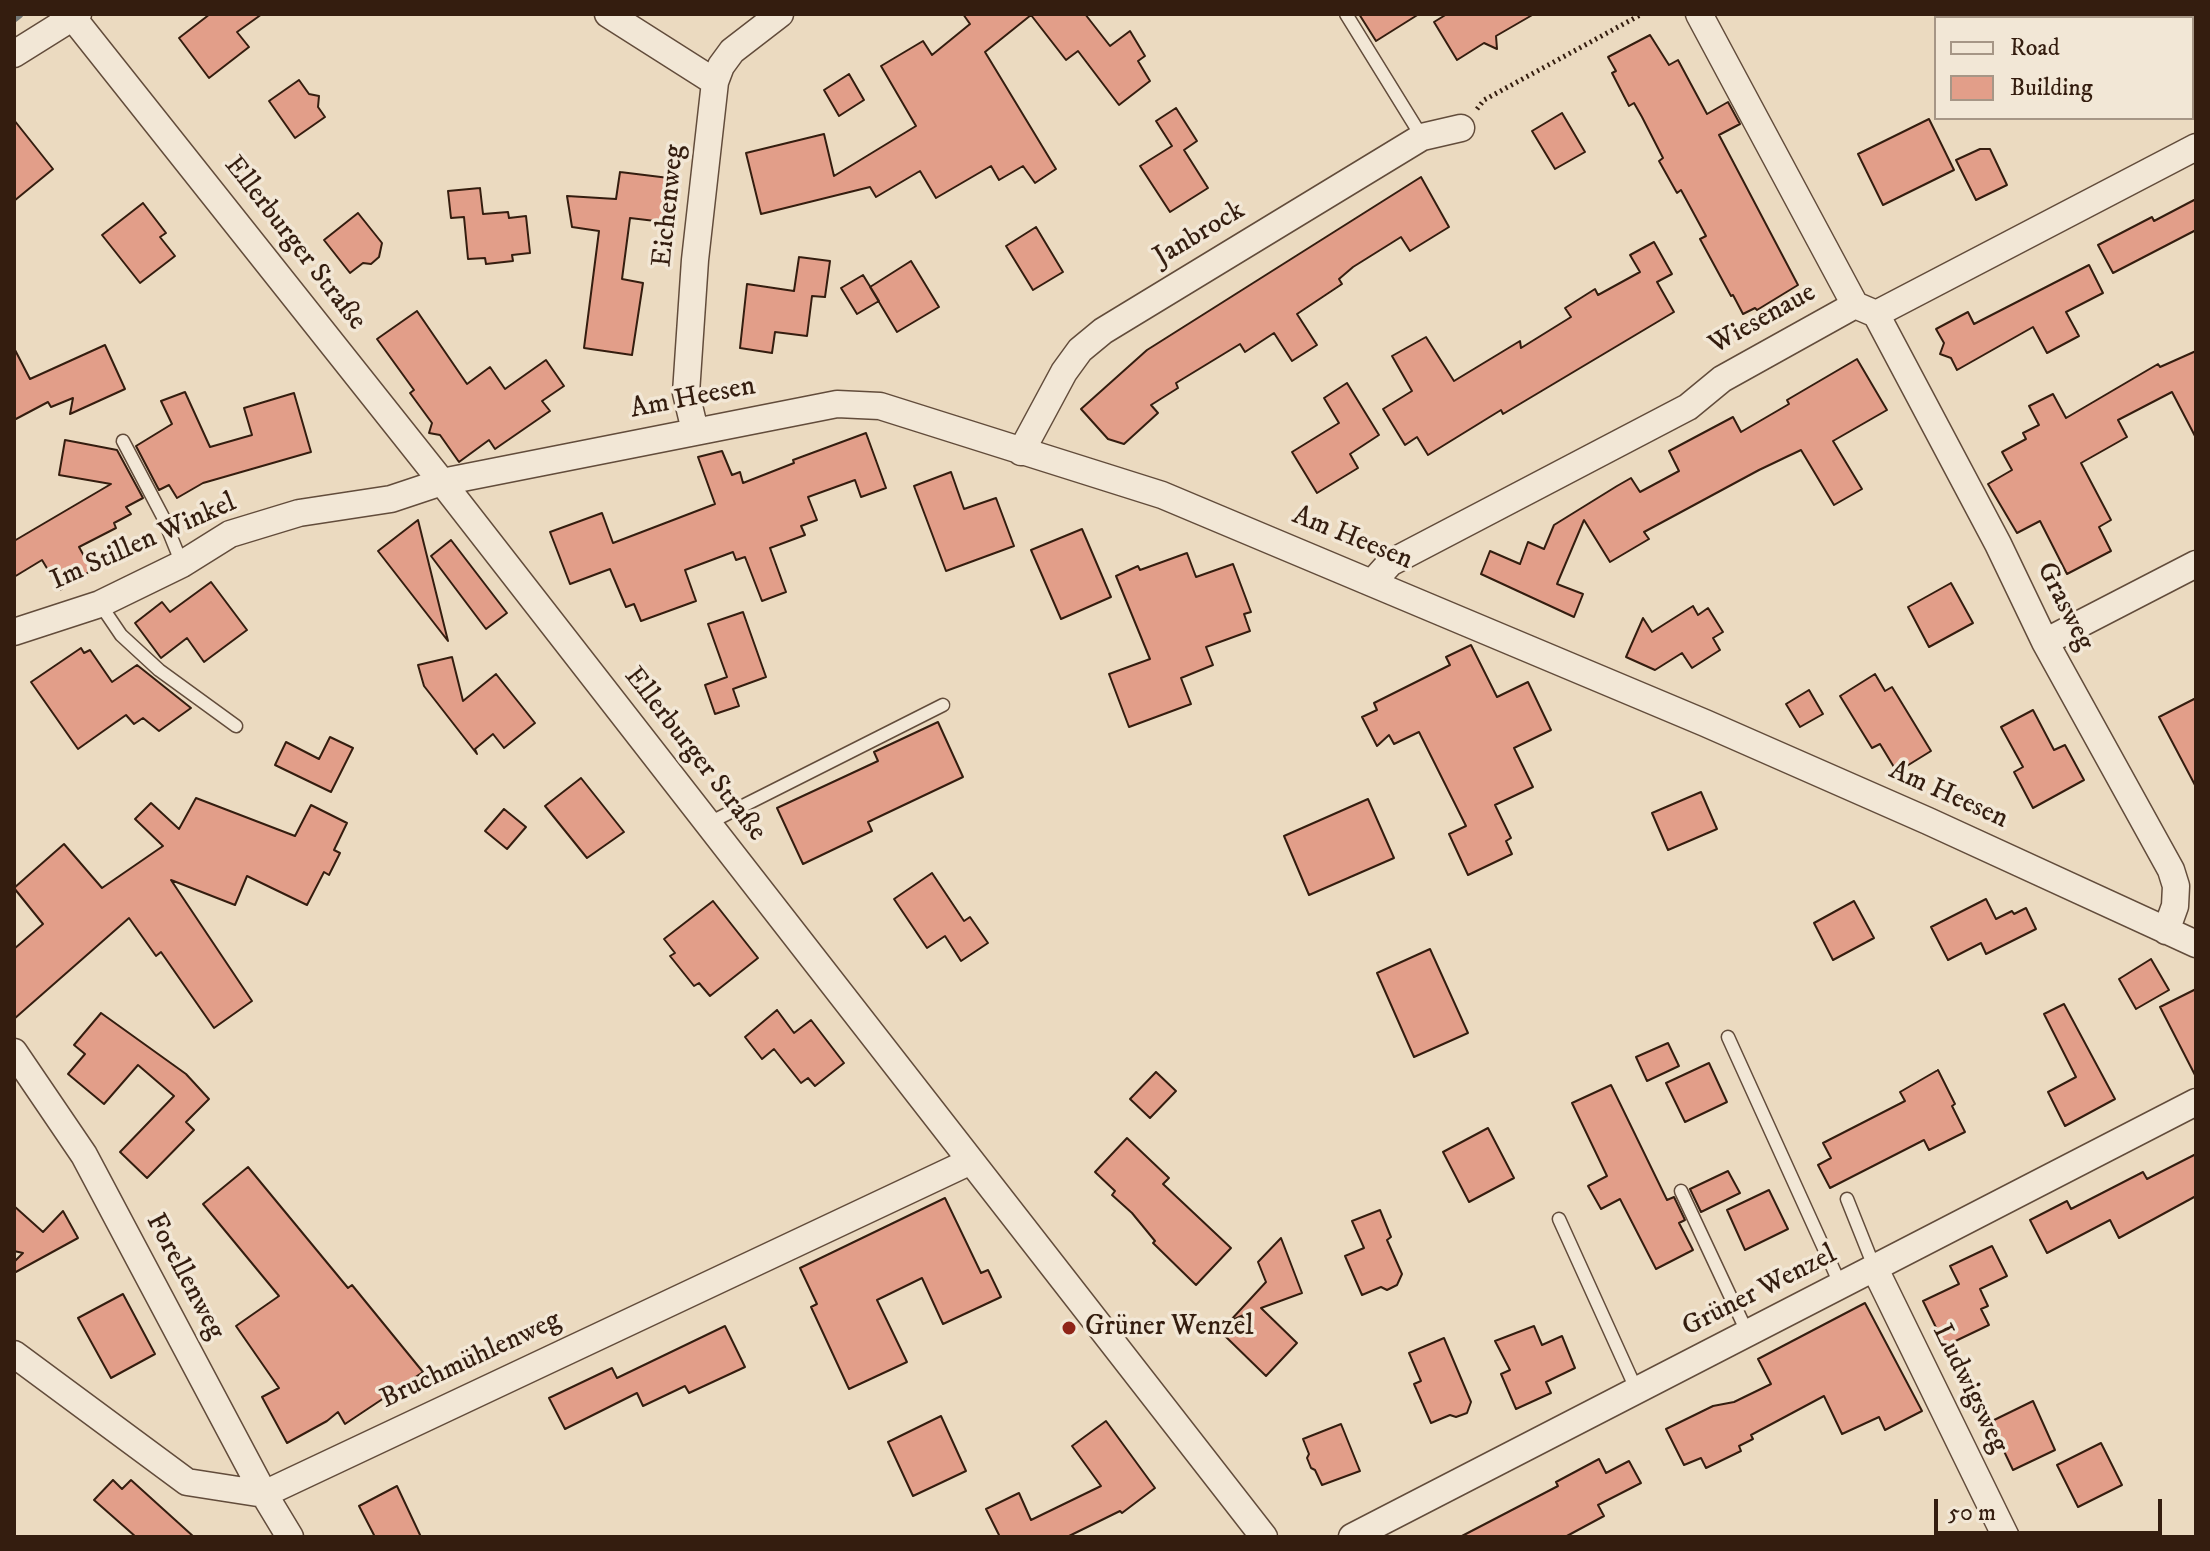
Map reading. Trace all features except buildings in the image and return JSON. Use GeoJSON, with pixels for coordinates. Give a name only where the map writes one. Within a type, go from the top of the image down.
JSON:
{"type":"FeatureCollection","features":[{"type":"Feature","properties":{"kind":"street"},"geometry":{"type":"LineString","coordinates":[[608,14],[715,82]]}},
{"type":"Feature","properties":{"kind":"street","name":"Eichenweg"},"geometry":{"type":"LineString","coordinates":[[695,431],[686,393],[695,260],[715,82],[721,66],[732,51],[780,14]]}},
{"type":"Feature","properties":{"kind":"street","name":"Grasweg"},"geometry":{"type":"LineString","coordinates":[[1699,14],[1998,544],[2045,642],[2171,870],[2176,886],[2175,906],[2166,931]]}},
{"type":"Feature","properties":{"kind":"street"},"geometry":{"type":"LineString","coordinates":[[14,54],[74,15]]}},
{"type":"Feature","properties":{"kind":"street","name":"Ellerburger Straße"},"geometry":{"type":"LineString","coordinates":[[74,15],[1264,1537]]}},
{"type":"Feature","properties":{"kind":"street","name":"Janbrock"},"geometry":{"type":"LineString","coordinates":[[1021,452],[1064,372],[1080,350],[1103,331],[1422,137],[1461,128]]}},
{"type":"Feature","properties":{"kind":"street","name":"Wiesenaue"},"geometry":{"type":"LineString","coordinates":[[1373,582],[1390,563],[1688,407],[1722,379],[2196,147]]}},
{"type":"Feature","properties":{"kind":"street","name":"Am Heesen"},"geometry":{"type":"LineString","coordinates":[[442,482],[837,404],[880,406],[1162,495],[1373,582],[1914,815],[2196,944]]}},
{"type":"Feature","properties":{"kind":"street","name":"Im Stillen Winkel"},"geometry":{"type":"LineString","coordinates":[[14,632],[100,604],[182,564],[230,534],[299,513],[391,499],[442,482]]}},
{"type":"Feature","properties":{"kind":"street"},"geometry":{"type":"LineString","coordinates":[[2045,642],[2196,564]]}},
{"type":"Feature","properties":{"kind":"street","name":"Forellenweg"},"geometry":{"type":"LineString","coordinates":[[14,1052],[84,1155],[264,1494],[290,1537]]}},
{"type":"Feature","properties":{"kind":"street","name":"Grüner Wenzel"},"geometry":{"type":"LineString","coordinates":[[1352,1537],[2196,1102]]}},
{"type":"Feature","properties":{"kind":"street","name":"Bruchmühlenweg"},"geometry":{"type":"LineString","coordinates":[[264,1494],[969,1162]]}},
{"type":"Feature","properties":{"kind":"street","name":"Ludwigsweg"},"geometry":{"type":"LineString","coordinates":[[1875,1269],[2006,1537]]}},
{"type":"Feature","properties":{"kind":"street"},"geometry":{"type":"LineString","coordinates":[[14,1354],[187,1482],[264,1494]]}},
{"type":"Feature","properties":{"kind":"lane"},"geometry":{"type":"LineString","coordinates":[[1346,14],[1422,137]]}},
{"type":"Feature","properties":{"kind":"lane"},"geometry":{"type":"LineString","coordinates":[[123,441],[163,517],[182,564]]}},
{"type":"Feature","properties":{"kind":"lane"},"geometry":{"type":"LineString","coordinates":[[100,604],[121,635],[159,670],[236,726]]}},
{"type":"Feature","properties":{"kind":"lane"},"geometry":{"type":"LineString","coordinates":[[707,824],[943,705]]}},
{"type":"Feature","properties":{"kind":"lane"},"geometry":{"type":"LineString","coordinates":[[1728,1037],[1841,1286]]}},
{"type":"Feature","properties":{"kind":"lane"},"geometry":{"type":"LineString","coordinates":[[1681,1191],[1748,1334]]}},
{"type":"Feature","properties":{"kind":"lane"},"geometry":{"type":"LineString","coordinates":[[1847,1199],[1875,1269]]}},
{"type":"Feature","properties":{"kind":"lane"},"geometry":{"type":"LineString","coordinates":[[1559,1219],[1637,1391]]}},
{"type":"Feature","properties":{"kind":"path"},"geometry":{"type":"LineString","coordinates":[[1461,128],[1484,100],[1642,14]]}},
{"type":"Feature","properties":{"kind":"waterway"},"geometry":{"type":"LineString","coordinates":[[14,18],[19,14]]}},
{"type":"Feature","properties":{"kind":"place","name":"Grüner Wenzel"},"geometry":{"type":"Point","coordinates":[1069,1328]}}]}
